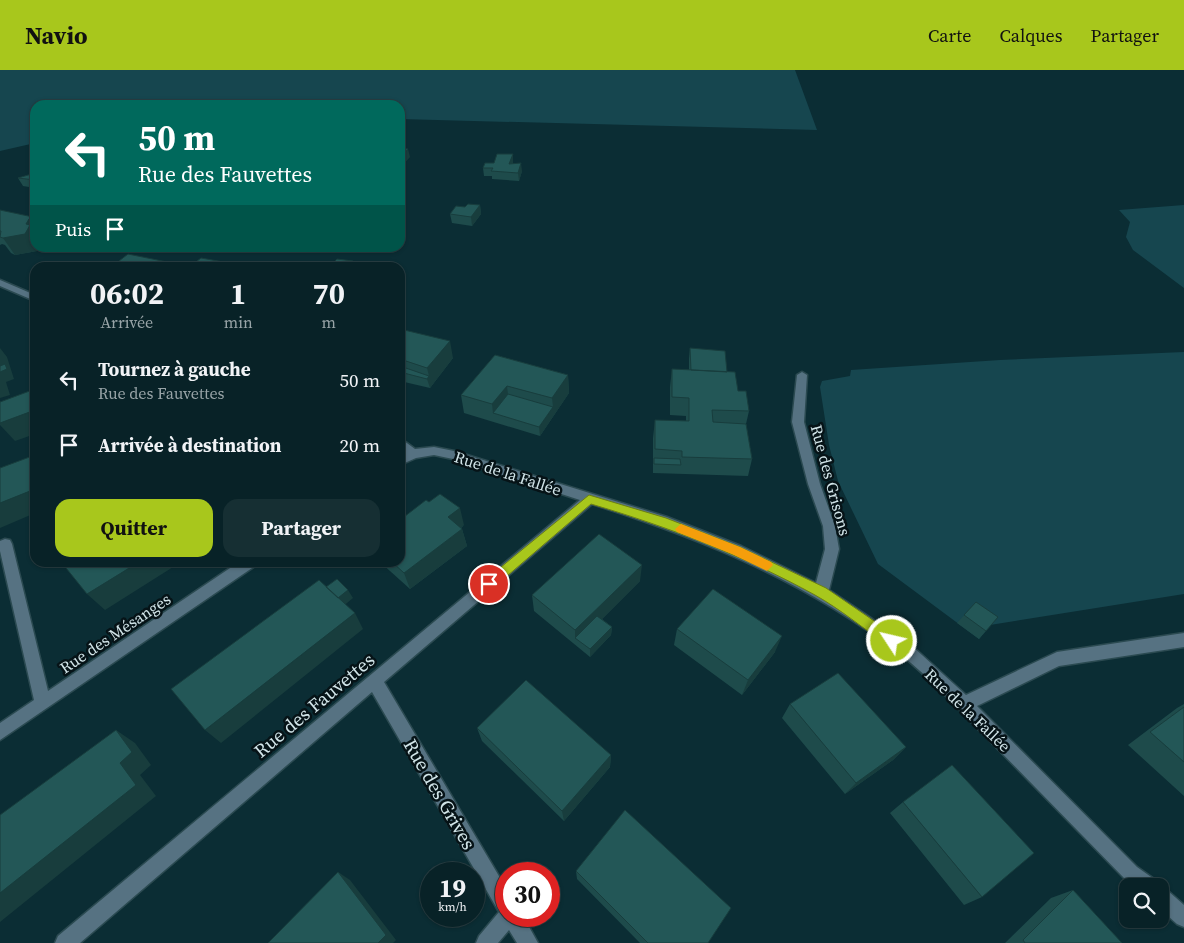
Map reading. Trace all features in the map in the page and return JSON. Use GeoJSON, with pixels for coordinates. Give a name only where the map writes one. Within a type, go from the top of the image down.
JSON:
{"type":"FeatureCollection","features":[{"type":"Feature","properties":{"kind":"street"},"geometry":{"type":"LineString","coordinates":[[0,284],[30,296]]}},
{"type":"Feature","properties":{"kind":"street","name":"Rue des Grisons"},"geometry":{"type":"LineString","coordinates":[[802,375],[798,422],[814,484],[829,526],[832,548],[821,592]]}},
{"type":"Feature","properties":{"kind":"street"},"geometry":{"type":"LineString","coordinates":[[405,447],[413,454],[405,458]]}},
{"type":"Feature","properties":{"kind":"street","name":"Rue de la Fallée"},"geometry":{"type":"LineString","coordinates":[[413,454],[434,451],[454,455],[662,521],[736,550],[821,592],[906,650],[964,704],[1137,878]]}},
{"type":"Feature","properties":{"kind":"street","name":"Rue des Fauvettes"},"geometry":{"type":"LineString","coordinates":[[65,943],[589,499]]}},
{"type":"Feature","properties":{"kind":"street"},"geometry":{"type":"LineString","coordinates":[[5,544],[43,703]]}},
{"type":"Feature","properties":{"kind":"street","name":"Rue des Mésanges"},"geometry":{"type":"LineString","coordinates":[[0,732],[243,567]]}},
{"type":"Feature","properties":{"kind":"street"},"geometry":{"type":"LineString","coordinates":[[964,704],[1057,659],[1184,640]]}},
{"type":"Feature","properties":{"kind":"street","name":"Rue des Grives"},"geometry":{"type":"LineString","coordinates":[[374,682],[495,887]]}},
{"type":"Feature","properties":{"kind":"street"},"geometry":{"type":"LineString","coordinates":[[1169,904],[1184,917]]}},
{"type":"Feature","properties":{"kind":"street"},"geometry":{"type":"LineString","coordinates":[[486,943],[499,927]]}},
{"type":"Feature","properties":{"kind":"street"},"geometry":{"type":"LineString","coordinates":[[519,927],[528,943]]}},
{"type":"Feature","properties":{"kind":"shaded area"},"geometry":{"type":"Polygon","coordinates":[[[0,70],[795,70],[817,130],[405,119],[405,100],[30,100],[30,144],[0,151],[0,70]]]}},
{"type":"Feature","properties":{"kind":"shaded area"},"geometry":{"type":"Polygon","coordinates":[[[1184,205],[1184,288],[1133,250],[1126,237],[1130,222],[1119,210],[1184,205]]]}},
{"type":"Feature","properties":{"kind":"shaded area"},"geometry":{"type":"Polygon","coordinates":[[[1184,352],[1184,594],[990,625],[979,639],[878,564],[838,481],[829,445],[820,387],[822,381],[850,376],[851,370],[1000,360],[1184,352]]]}},
{"type":"Feature","properties":{"kind":"building"},"geometry":{"type":"Polygon","coordinates":[[[497,154],[513,154],[509,164],[521,163],[518,173],[491,171],[493,168],[483,168],[485,163],[494,163],[497,154]]]}},
{"type":"Feature","properties":{"kind":"building"},"geometry":{"type":"Polygon","coordinates":[[[30,174],[30,179],[18,178],[30,174]]]}},
{"type":"Feature","properties":{"kind":"building"},"geometry":{"type":"Polygon","coordinates":[[[468,204],[480,205],[471,217],[450,214],[456,206],[465,207],[468,204]]]}},
{"type":"Feature","properties":{"kind":"building"},"geometry":{"type":"Polygon","coordinates":[[[0,210],[30,216],[26,224],[30,225],[25,234],[3,238],[0,237],[0,210]]]}},
{"type":"Feature","properties":{"kind":"building"},"geometry":{"type":"Polygon","coordinates":[[[128,254],[167,262],[118,262],[128,254]]]}},
{"type":"Feature","properties":{"kind":"building"},"geometry":{"type":"Polygon","coordinates":[[[201,258],[224,262],[196,262],[201,258]]]}},
{"type":"Feature","properties":{"kind":"building"},"geometry":{"type":"Polygon","coordinates":[[[337,259],[353,261],[352,262],[334,262],[337,259]]]}},
{"type":"Feature","properties":{"kind":"building"},"geometry":{"type":"Polygon","coordinates":[[[405,330],[450,341],[427,368],[405,361],[405,330]]]}},
{"type":"Feature","properties":{"kind":"building"},"geometry":{"type":"Polygon","coordinates":[[[690,348],[725,351],[727,372],[691,370],[690,348]]]}},
{"type":"Feature","properties":{"kind":"building"},"geometry":{"type":"Polygon","coordinates":[[[495,355],[568,375],[552,398],[507,386],[492,404],[461,395],[495,355]]]}},
{"type":"Feature","properties":{"kind":"building"},"geometry":{"type":"Polygon","coordinates":[[[5,364],[7,369],[0,372],[0,366],[5,364]]]}},
{"type":"Feature","properties":{"kind":"building"},"geometry":{"type":"Polygon","coordinates":[[[405,368],[429,376],[427,379],[405,373],[405,368]]]}},
{"type":"Feature","properties":{"kind":"building"},"geometry":{"type":"Polygon","coordinates":[[[672,369],[735,372],[738,391],[746,391],[749,411],[712,410],[713,422],[746,424],[752,459],[682,457],[682,451],[655,449],[655,420],[689,421],[689,398],[672,397],[672,369]]]}},
{"type":"Feature","properties":{"kind":"building"},"geometry":{"type":"Polygon","coordinates":[[[30,391],[30,412],[0,423],[0,402],[30,391]]]}},
{"type":"Feature","properties":{"kind":"building"},"geometry":{"type":"Polygon","coordinates":[[[508,394],[553,407],[539,427],[493,413],[508,394]]]}},
{"type":"Feature","properties":{"kind":"building"},"geometry":{"type":"Polygon","coordinates":[[[30,457],[30,491],[0,503],[0,468],[30,457]]]}},
{"type":"Feature","properties":{"kind":"building"},"geometry":{"type":"Polygon","coordinates":[[[654,458],[680,459],[681,465],[654,464],[654,458]]]}},
{"type":"Feature","properties":{"kind":"building"},"geometry":{"type":"Polygon","coordinates":[[[440,494],[460,508],[448,517],[462,529],[404,573],[397,567],[405,567],[405,516],[426,500],[429,502],[440,494]]]}},
{"type":"Feature","properties":{"kind":"building"},"geometry":{"type":"Polygon","coordinates":[[[599,534],[642,565],[575,630],[532,595],[599,534]]]}},
{"type":"Feature","properties":{"kind":"building"},"geometry":{"type":"Polygon","coordinates":[[[65,567],[131,567],[87,594],[65,567]]]}},
{"type":"Feature","properties":{"kind":"building"},"geometry":{"type":"Polygon","coordinates":[[[337,579],[348,590],[338,598],[326,587],[337,579]]]}},
{"type":"Feature","properties":{"kind":"building"},"geometry":{"type":"Polygon","coordinates":[[[319,580],[355,613],[205,730],[171,689],[319,580]]]}},
{"type":"Feature","properties":{"kind":"building"},"geometry":{"type":"Polygon","coordinates":[[[713,589],[782,636],[748,680],[677,629],[713,589]]]}},
{"type":"Feature","properties":{"kind":"building"},"geometry":{"type":"Polygon","coordinates":[[[976,602],[998,617],[986,631],[964,615],[976,602]]]}},
{"type":"Feature","properties":{"kind":"building"},"geometry":{"type":"Polygon","coordinates":[[[597,616],[612,627],[590,649],[575,638],[597,616]]]}},
{"type":"Feature","properties":{"kind":"building"},"geometry":{"type":"Polygon","coordinates":[[[838,673],[906,747],[856,783],[790,704],[838,673]]]}},
{"type":"Feature","properties":{"kind":"building"},"geometry":{"type":"Polygon","coordinates":[[[526,680],[611,755],[562,811],[477,728],[526,680]]]}},
{"type":"Feature","properties":{"kind":"building"},"geometry":{"type":"Polygon","coordinates":[[[1184,707],[1184,762],[1150,732],[1184,707]]]}},
{"type":"Feature","properties":{"kind":"building"},"geometry":{"type":"Polygon","coordinates":[[[116,730],[132,752],[120,763],[136,785],[0,893],[0,815],[116,730]]]}},
{"type":"Feature","properties":{"kind":"building"},"geometry":{"type":"Polygon","coordinates":[[[952,765],[1034,853],[982,897],[903,802],[952,765]]]}},
{"type":"Feature","properties":{"kind":"building"},"geometry":{"type":"Polygon","coordinates":[[[625,810],[731,908],[708,943],[648,943],[576,871],[625,810]]]}},
{"type":"Feature","properties":{"kind":"building"},"geometry":{"type":"Polygon","coordinates":[[[338,872],[386,935],[378,943],[268,943],[338,872]]]}},
{"type":"Feature","properties":{"kind":"building"},"geometry":{"type":"Polygon","coordinates":[[[1073,890],[1122,943],[1025,943],[1023,940],[1073,890]]]}},
{"type":"Feature","properties":{"kind":"slow traffic"},"geometry":{"type":"LineString","coordinates":[[681,529],[736,550],[767,565]]}},
{"type":"Feature","properties":{"kind":"route"},"geometry":{"type":"LineString","coordinates":[[489,584],[589,499],[662,521],[736,550],[821,592],[892,641]]}}]}
